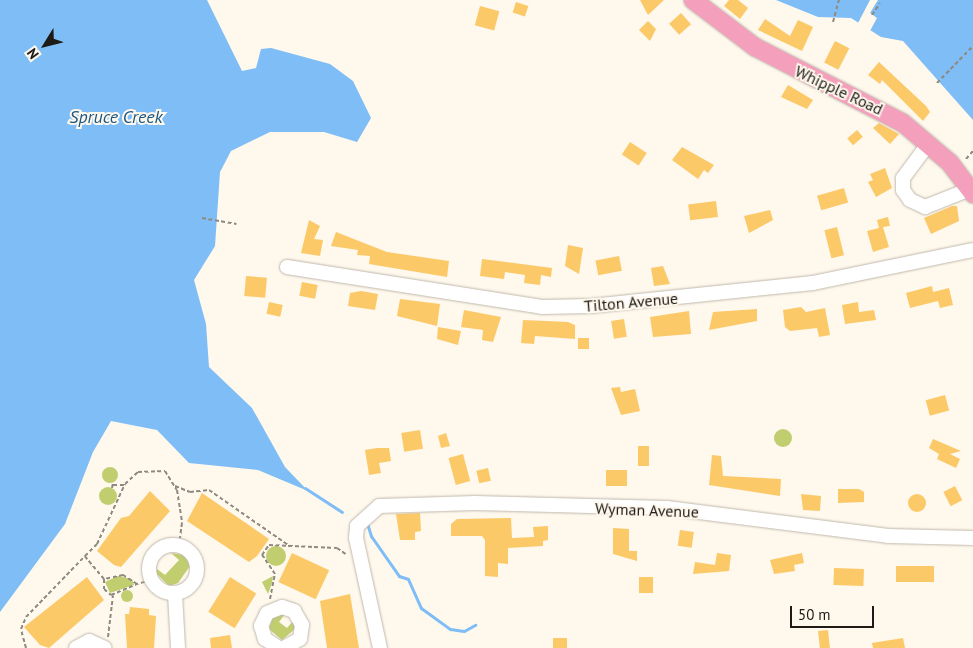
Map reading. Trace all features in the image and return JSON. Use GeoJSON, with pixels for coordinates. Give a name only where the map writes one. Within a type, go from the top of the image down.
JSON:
{"type":"FeatureCollection","features":[{"type":"Feature","properties":{"kind":"main road","name":"Whipple Road"},"geometry":{"type":"LineString","coordinates":[[693,0],[755,47],[864,99],[929,143],[971,192]]}},
{"type":"Feature","properties":{"kind":"street"},"geometry":{"type":"LineString","coordinates":[[929,143],[903,178],[903,190],[910,200],[925,207],[971,192]]}},
{"type":"Feature","properties":{"kind":"street","name":"Tilton Avenue"},"geometry":{"type":"LineString","coordinates":[[287,267],[542,307],[591,306],[816,282],[973,250]]}},
{"type":"Feature","properties":{"kind":"street","name":"Wyman Avenue"},"geometry":{"type":"LineString","coordinates":[[362,569],[357,549],[357,526],[379,506],[475,503],[667,508],[888,536],[973,538]]}},
{"type":"Feature","properties":{"kind":"street"},"geometry":{"type":"LineString","coordinates":[[178,545],[190,550],[196,565],[189,584],[175,594],[160,592],[151,580],[154,557],[166,547],[178,545]]}},
{"type":"Feature","properties":{"kind":"street"},"geometry":{"type":"LineString","coordinates":[[362,569],[380,648]]}},
{"type":"Feature","properties":{"kind":"street"},"geometry":{"type":"LineString","coordinates":[[175,594],[178,648]]}},
{"type":"Feature","properties":{"kind":"street"},"geometry":{"type":"LineString","coordinates":[[274,608],[290,609],[301,619],[301,635],[287,647],[268,643],[261,630],[264,617],[274,608]]}},
{"type":"Feature","properties":{"kind":"street"},"geometry":{"type":"LineString","coordinates":[[76,648],[89,641],[105,648]]}},
{"type":"Feature","properties":{"kind":"path"},"geometry":{"type":"LineString","coordinates":[[832,22],[839,0]]}},
{"type":"Feature","properties":{"kind":"path"},"geometry":{"type":"LineString","coordinates":[[872,15],[880,4]]}},
{"type":"Feature","properties":{"kind":"path"},"geometry":{"type":"LineString","coordinates":[[937,83],[973,46]]}},
{"type":"Feature","properties":{"kind":"path"},"geometry":{"type":"LineString","coordinates":[[202,218],[236,224]]}},
{"type":"Feature","properties":{"kind":"path"},"geometry":{"type":"LineString","coordinates":[[26,648],[21,629],[26,617],[97,544],[125,485],[138,472],[160,469],[175,485],[190,492],[207,489],[288,545]]}},
{"type":"Feature","properties":{"kind":"path"},"geometry":{"type":"LineString","coordinates":[[112,485],[125,485]]}},
{"type":"Feature","properties":{"kind":"path"},"geometry":{"type":"LineString","coordinates":[[175,485],[182,523],[178,545]]}},
{"type":"Feature","properties":{"kind":"path"},"geometry":{"type":"LineString","coordinates":[[274,608],[269,596],[274,570],[262,554],[269,546],[288,545],[337,548],[362,569]]}},
{"type":"Feature","properties":{"kind":"path"},"geometry":{"type":"LineString","coordinates":[[85,556],[104,579],[104,589],[113,595]]}},
{"type":"Feature","properties":{"kind":"path"},"geometry":{"type":"LineString","coordinates":[[104,579],[123,575],[137,584]]}},
{"type":"Feature","properties":{"kind":"path"},"geometry":{"type":"LineString","coordinates":[[113,595],[151,580]]}},
{"type":"Feature","properties":{"kind":"path"},"geometry":{"type":"LineString","coordinates":[[105,648],[113,595]]}},
{"type":"Feature","properties":{"kind":"green space"},"geometry":{"type":"Polygon","coordinates":[[[779,429],[787,429],[792,434],[790,445],[779,447],[774,442],[774,434],[779,429]]]}},
{"type":"Feature","properties":{"kind":"green space"},"geometry":{"type":"Polygon","coordinates":[[[110,467],[116,469],[118,475],[116,481],[110,483],[104,481],[102,475],[104,469],[110,467]]]}},
{"type":"Feature","properties":{"kind":"green space"},"geometry":{"type":"Polygon","coordinates":[[[104,487],[112,487],[117,492],[115,503],[104,505],[99,500],[99,492],[104,487]]]}},
{"type":"Feature","properties":{"kind":"green space"},"geometry":{"type":"Polygon","coordinates":[[[272,546],[280,546],[286,552],[286,560],[280,566],[272,566],[266,560],[266,552],[272,546]]]}},
{"type":"Feature","properties":{"kind":"green space"},"geometry":{"type":"Polygon","coordinates":[[[171,553],[185,555],[190,566],[178,583],[169,586],[156,573],[157,569],[165,575],[179,560],[171,553]]]}},
{"type":"Feature","properties":{"kind":"green space"},"geometry":{"type":"Polygon","coordinates":[[[118,576],[132,579],[134,585],[110,593],[105,582],[118,576]]]}},
{"type":"Feature","properties":{"kind":"green space"},"geometry":{"type":"Polygon","coordinates":[[[273,576],[272,583],[268,594],[262,582],[273,576]]]}},
{"type":"Feature","properties":{"kind":"green space"},"geometry":{"type":"Polygon","coordinates":[[[125,590],[129,590],[133,596],[129,602],[125,602],[121,598],[121,594],[125,590]]]}},
{"type":"Feature","properties":{"kind":"green space"},"geometry":{"type":"Polygon","coordinates":[[[281,613],[285,614],[279,622],[287,628],[293,621],[295,629],[282,640],[269,629],[272,618],[281,613]]]}},
{"type":"Feature","properties":{"kind":"water","name":"Spruce Creek"},"geometry":{"type":"Polygon","coordinates":[[[0,0],[207,0],[242,71],[256,68],[261,49],[271,48],[330,64],[353,81],[371,118],[357,142],[324,132],[270,132],[231,151],[220,172],[215,246],[194,280],[206,324],[209,367],[252,408],[285,467],[308,491],[258,470],[189,463],[157,430],[111,421],[93,452],[65,524],[0,612],[0,0]]]}},
{"type":"Feature","properties":{"kind":"water"},"geometry":{"type":"Polygon","coordinates":[[[776,0],[973,0],[973,120],[903,41],[881,37],[851,18],[818,17],[776,0]]]}},
{"type":"Feature","properties":{"kind":"pier"},"geometry":{"type":"Polygon","coordinates":[[[870,0],[878,0],[870,13],[877,18],[870,31],[850,21],[858,23],[870,0]]]}},
{"type":"Feature","properties":{"kind":"building"},"geometry":{"type":"Polygon","coordinates":[[[640,0],[664,0],[648,15],[640,0]]]}},
{"type":"Feature","properties":{"kind":"building"},"geometry":{"type":"Polygon","coordinates":[[[729,0],[738,0],[748,8],[740,19],[724,6],[729,0]]]}},
{"type":"Feature","properties":{"kind":"building"},"geometry":{"type":"Polygon","coordinates":[[[516,2],[528,6],[525,16],[513,12],[516,2]]]}},
{"type":"Feature","properties":{"kind":"building"},"geometry":{"type":"Polygon","coordinates":[[[480,6],[499,11],[494,30],[475,25],[480,6]]]}},
{"type":"Feature","properties":{"kind":"building"},"geometry":{"type":"Polygon","coordinates":[[[681,13],[691,24],[679,35],[669,24],[681,13]]]}},
{"type":"Feature","properties":{"kind":"building"},"geometry":{"type":"Polygon","coordinates":[[[765,19],[790,36],[798,20],[813,27],[802,51],[758,30],[765,19]]]}},
{"type":"Feature","properties":{"kind":"building"},"geometry":{"type":"Polygon","coordinates":[[[648,21],[656,29],[650,41],[639,30],[648,21]]]}},
{"type":"Feature","properties":{"kind":"building"},"geometry":{"type":"Polygon","coordinates":[[[835,41],[849,48],[838,70],[824,62],[835,41]]]}},
{"type":"Feature","properties":{"kind":"building"},"geometry":{"type":"Polygon","coordinates":[[[879,62],[926,106],[930,112],[923,121],[882,80],[880,84],[868,75],[879,62]]]}},
{"type":"Feature","properties":{"kind":"building"},"geometry":{"type":"Polygon","coordinates":[[[788,85],[813,100],[807,109],[781,97],[788,85]]]}},
{"type":"Feature","properties":{"kind":"building"},"geometry":{"type":"Polygon","coordinates":[[[879,123],[899,134],[890,144],[873,128],[879,123]]]}},
{"type":"Feature","properties":{"kind":"building"},"geometry":{"type":"Polygon","coordinates":[[[857,130],[863,137],[853,145],[847,139],[857,130]]]}},
{"type":"Feature","properties":{"kind":"building"},"geometry":{"type":"Polygon","coordinates":[[[630,142],[647,153],[639,165],[622,155],[630,142]]]}},
{"type":"Feature","properties":{"kind":"building"},"geometry":{"type":"Polygon","coordinates":[[[682,147],[714,165],[708,173],[704,170],[698,179],[672,160],[682,147]]]}},
{"type":"Feature","properties":{"kind":"building"},"geometry":{"type":"Polygon","coordinates":[[[885,168],[892,188],[876,197],[868,182],[873,180],[870,174],[885,168]]]}},
{"type":"Feature","properties":{"kind":"building"},"geometry":{"type":"Polygon","coordinates":[[[844,188],[848,202],[821,210],[817,196],[844,188]]]}},
{"type":"Feature","properties":{"kind":"building"},"geometry":{"type":"Polygon","coordinates":[[[716,201],[718,217],[690,220],[688,204],[716,201]]]}},
{"type":"Feature","properties":{"kind":"building"},"geometry":{"type":"Polygon","coordinates":[[[952,206],[957,206],[959,221],[931,234],[924,218],[952,206]]]}},
{"type":"Feature","properties":{"kind":"building"},"geometry":{"type":"Polygon","coordinates":[[[770,210],[773,220],[749,233],[744,216],[770,210]]]}},
{"type":"Feature","properties":{"kind":"building"},"geometry":{"type":"Polygon","coordinates":[[[888,217],[890,226],[883,227],[889,247],[873,252],[867,231],[879,228],[877,220],[888,217]]]}},
{"type":"Feature","properties":{"kind":"building"},"geometry":{"type":"Polygon","coordinates":[[[309,220],[320,226],[314,239],[323,240],[320,256],[301,253],[309,220]]]}},
{"type":"Feature","properties":{"kind":"building"},"geometry":{"type":"Polygon","coordinates":[[[837,227],[844,255],[831,258],[824,230],[837,227]]]}},
{"type":"Feature","properties":{"kind":"building"},"geometry":{"type":"Polygon","coordinates":[[[336,232],[387,252],[449,261],[447,277],[369,264],[370,256],[357,255],[358,250],[331,246],[336,232]]]}},
{"type":"Feature","properties":{"kind":"building"},"geometry":{"type":"Polygon","coordinates":[[[568,245],[583,248],[579,274],[565,266],[568,245]]]}},
{"type":"Feature","properties":{"kind":"building"},"geometry":{"type":"Polygon","coordinates":[[[619,256],[622,271],[598,275],[595,261],[619,256]]]}},
{"type":"Feature","properties":{"kind":"building"},"geometry":{"type":"Polygon","coordinates":[[[482,259],[552,268],[551,277],[541,275],[540,285],[524,283],[525,275],[505,272],[504,279],[480,276],[482,259]]]}},
{"type":"Feature","properties":{"kind":"building"},"geometry":{"type":"Polygon","coordinates":[[[663,266],[670,284],[654,286],[651,268],[663,266]]]}},
{"type":"Feature","properties":{"kind":"building"},"geometry":{"type":"Polygon","coordinates":[[[246,276],[267,278],[265,298],[244,296],[246,276]]]}},
{"type":"Feature","properties":{"kind":"building"},"geometry":{"type":"Polygon","coordinates":[[[302,282],[318,285],[315,299],[299,296],[302,282]]]}},
{"type":"Feature","properties":{"kind":"building"},"geometry":{"type":"Polygon","coordinates":[[[932,286],[933,292],[949,288],[953,305],[940,308],[938,301],[910,308],[906,293],[932,286]]]}},
{"type":"Feature","properties":{"kind":"building"},"geometry":{"type":"Polygon","coordinates":[[[361,291],[378,294],[375,310],[348,306],[350,293],[361,291]]]}},
{"type":"Feature","properties":{"kind":"building"},"geometry":{"type":"Polygon","coordinates":[[[400,299],[440,304],[437,326],[397,316],[400,299]]]}},
{"type":"Feature","properties":{"kind":"building"},"geometry":{"type":"Polygon","coordinates":[[[269,302],[283,305],[280,317],[267,314],[269,302]]]}},
{"type":"Feature","properties":{"kind":"building"},"geometry":{"type":"Polygon","coordinates":[[[858,302],[859,312],[874,310],[876,320],[845,324],[842,305],[858,302]]]}},
{"type":"Feature","properties":{"kind":"building"},"geometry":{"type":"Polygon","coordinates":[[[801,307],[806,312],[825,308],[830,335],[819,337],[817,328],[790,331],[785,327],[783,310],[801,307]]]}},
{"type":"Feature","properties":{"kind":"building"},"geometry":{"type":"Polygon","coordinates":[[[757,309],[757,321],[709,330],[713,312],[757,309]]]}},
{"type":"Feature","properties":{"kind":"building"},"geometry":{"type":"Polygon","coordinates":[[[464,310],[501,317],[493,342],[482,340],[483,330],[461,327],[464,310]]]}},
{"type":"Feature","properties":{"kind":"building"},"geometry":{"type":"Polygon","coordinates":[[[689,311],[691,334],[653,337],[650,317],[689,311]]]}},
{"type":"Feature","properties":{"kind":"building"},"geometry":{"type":"Polygon","coordinates":[[[624,319],[627,337],[614,339],[611,321],[624,319]]]}},
{"type":"Feature","properties":{"kind":"building"},"geometry":{"type":"Polygon","coordinates":[[[523,320],[568,322],[575,325],[575,339],[535,336],[534,344],[521,343],[523,320]]]}},
{"type":"Feature","properties":{"kind":"building"},"geometry":{"type":"Polygon","coordinates":[[[438,327],[461,331],[458,345],[437,339],[438,327]]]}},
{"type":"Feature","properties":{"kind":"building"},"geometry":{"type":"Polygon","coordinates":[[[578,338],[589,338],[589,349],[578,349],[578,338]]]}},
{"type":"Feature","properties":{"kind":"building"},"geometry":{"type":"Polygon","coordinates":[[[620,387],[621,392],[635,389],[640,411],[621,415],[611,388],[620,387]]]}},
{"type":"Feature","properties":{"kind":"building"},"geometry":{"type":"Polygon","coordinates":[[[945,395],[949,410],[930,416],[926,400],[945,395]]]}},
{"type":"Feature","properties":{"kind":"building"},"geometry":{"type":"Polygon","coordinates":[[[420,430],[423,449],[404,452],[401,433],[420,430]]]}},
{"type":"Feature","properties":{"kind":"building"},"geometry":{"type":"Polygon","coordinates":[[[446,433],[450,446],[441,448],[438,436],[446,433]]]}},
{"type":"Feature","properties":{"kind":"building"},"geometry":{"type":"Polygon","coordinates":[[[933,439],[961,451],[950,454],[960,459],[956,468],[937,459],[939,454],[929,448],[933,439]]]}},
{"type":"Feature","properties":{"kind":"building"},"geometry":{"type":"Polygon","coordinates":[[[638,446],[649,446],[649,466],[638,466],[638,446]]]}},
{"type":"Feature","properties":{"kind":"building"},"geometry":{"type":"Polygon","coordinates":[[[389,448],[391,461],[379,463],[381,473],[369,475],[365,450],[389,448]]]}},
{"type":"Feature","properties":{"kind":"building"},"geometry":{"type":"Polygon","coordinates":[[[463,454],[470,481],[456,485],[449,458],[463,454]]]}},
{"type":"Feature","properties":{"kind":"building"},"geometry":{"type":"Polygon","coordinates":[[[712,455],[721,456],[723,476],[781,479],[780,496],[709,485],[712,455]]]}},
{"type":"Feature","properties":{"kind":"building"},"geometry":{"type":"Polygon","coordinates":[[[488,468],[491,481],[479,483],[476,471],[488,468]]]}},
{"type":"Feature","properties":{"kind":"building"},"geometry":{"type":"Polygon","coordinates":[[[606,470],[627,470],[627,486],[606,486],[606,470]]]}},
{"type":"Feature","properties":{"kind":"building"},"geometry":{"type":"Polygon","coordinates":[[[955,486],[962,500],[951,506],[943,492],[955,486]]]}},
{"type":"Feature","properties":{"kind":"building"},"geometry":{"type":"Polygon","coordinates":[[[838,489],[859,489],[864,492],[864,502],[838,503],[838,489]]]}},
{"type":"Feature","properties":{"kind":"building"},"geometry":{"type":"Polygon","coordinates":[[[150,491],[170,511],[121,567],[114,565],[97,551],[121,518],[129,516],[150,491]]]}},
{"type":"Feature","properties":{"kind":"building"},"geometry":{"type":"Polygon","coordinates":[[[202,493],[269,539],[257,556],[249,562],[187,521],[202,493]]]}},
{"type":"Feature","properties":{"kind":"building"},"geometry":{"type":"Polygon","coordinates":[[[801,494],[821,496],[820,511],[803,510],[801,494]]]}},
{"type":"Feature","properties":{"kind":"building"},"geometry":{"type":"Polygon","coordinates":[[[917,494],[923,497],[926,503],[923,509],[917,512],[911,509],[908,503],[911,497],[917,494]]]}},
{"type":"Feature","properties":{"kind":"building"},"geometry":{"type":"Polygon","coordinates":[[[420,513],[421,531],[415,532],[415,540],[400,540],[396,514],[420,513]]]}},
{"type":"Feature","properties":{"kind":"building"},"geometry":{"type":"Polygon","coordinates":[[[511,518],[512,538],[534,537],[533,527],[548,526],[548,540],[543,541],[543,546],[508,548],[508,564],[498,563],[498,577],[485,576],[485,540],[482,536],[451,536],[451,524],[457,519],[511,518]]]}},
{"type":"Feature","properties":{"kind":"building"},"geometry":{"type":"Polygon","coordinates":[[[613,528],[629,529],[629,551],[637,551],[637,561],[613,554],[613,528]]]}},
{"type":"Feature","properties":{"kind":"building"},"geometry":{"type":"Polygon","coordinates":[[[680,530],[694,532],[692,548],[678,546],[680,530]]]}},
{"type":"Feature","properties":{"kind":"building"},"geometry":{"type":"Polygon","coordinates":[[[292,553],[329,570],[316,599],[278,582],[292,553]]]}},
{"type":"Feature","properties":{"kind":"building"},"geometry":{"type":"Polygon","coordinates":[[[717,553],[731,555],[729,571],[693,574],[695,562],[715,565],[717,553]]]}},
{"type":"Feature","properties":{"kind":"building"},"geometry":{"type":"Polygon","coordinates":[[[802,553],[804,563],[794,565],[795,571],[774,574],[770,560],[802,553]]]}},
{"type":"Feature","properties":{"kind":"building"},"geometry":{"type":"Polygon","coordinates":[[[896,566],[934,566],[934,582],[896,582],[896,566]]]}},
{"type":"Feature","properties":{"kind":"building"},"geometry":{"type":"Polygon","coordinates":[[[834,568],[864,569],[863,586],[833,585],[834,568]]]}},
{"type":"Feature","properties":{"kind":"building"},"geometry":{"type":"Polygon","coordinates":[[[87,577],[104,600],[49,648],[40,645],[24,627],[87,577]]]}},
{"type":"Feature","properties":{"kind":"building"},"geometry":{"type":"Polygon","coordinates":[[[230,577],[256,593],[235,628],[208,612],[230,577]]]}},
{"type":"Feature","properties":{"kind":"building"},"geometry":{"type":"Polygon","coordinates":[[[639,577],[653,577],[653,593],[639,593],[639,577]]]}},
{"type":"Feature","properties":{"kind":"building"},"geometry":{"type":"Polygon","coordinates":[[[350,594],[359,648],[327,648],[320,601],[350,594]]]}},
{"type":"Feature","properties":{"kind":"building"},"geometry":{"type":"Polygon","coordinates":[[[130,607],[149,609],[149,615],[156,616],[154,648],[127,648],[125,614],[129,614],[130,607]]]}},
{"type":"Feature","properties":{"kind":"building"},"geometry":{"type":"Polygon","coordinates":[[[828,630],[830,648],[820,648],[818,631],[828,630]]]}},
{"type":"Feature","properties":{"kind":"building"},"geometry":{"type":"Polygon","coordinates":[[[230,635],[232,648],[211,648],[210,638],[230,635]]]}},
{"type":"Feature","properties":{"kind":"building"},"geometry":{"type":"Polygon","coordinates":[[[553,638],[567,638],[567,648],[553,648],[553,638]]]}},
{"type":"Feature","properties":{"kind":"building"},"geometry":{"type":"Polygon","coordinates":[[[903,638],[905,648],[873,648],[872,643],[903,638]]]}},
{"type":"Feature","properties":{"kind":"waterway"},"geometry":{"type":"LineString","coordinates":[[305,488],[342,512]]}},
{"type":"Feature","properties":{"kind":"waterway"},"geometry":{"type":"LineString","coordinates":[[367,523],[371,536],[399,576],[408,579],[421,608],[450,629],[464,631],[475,625]]}}]}
